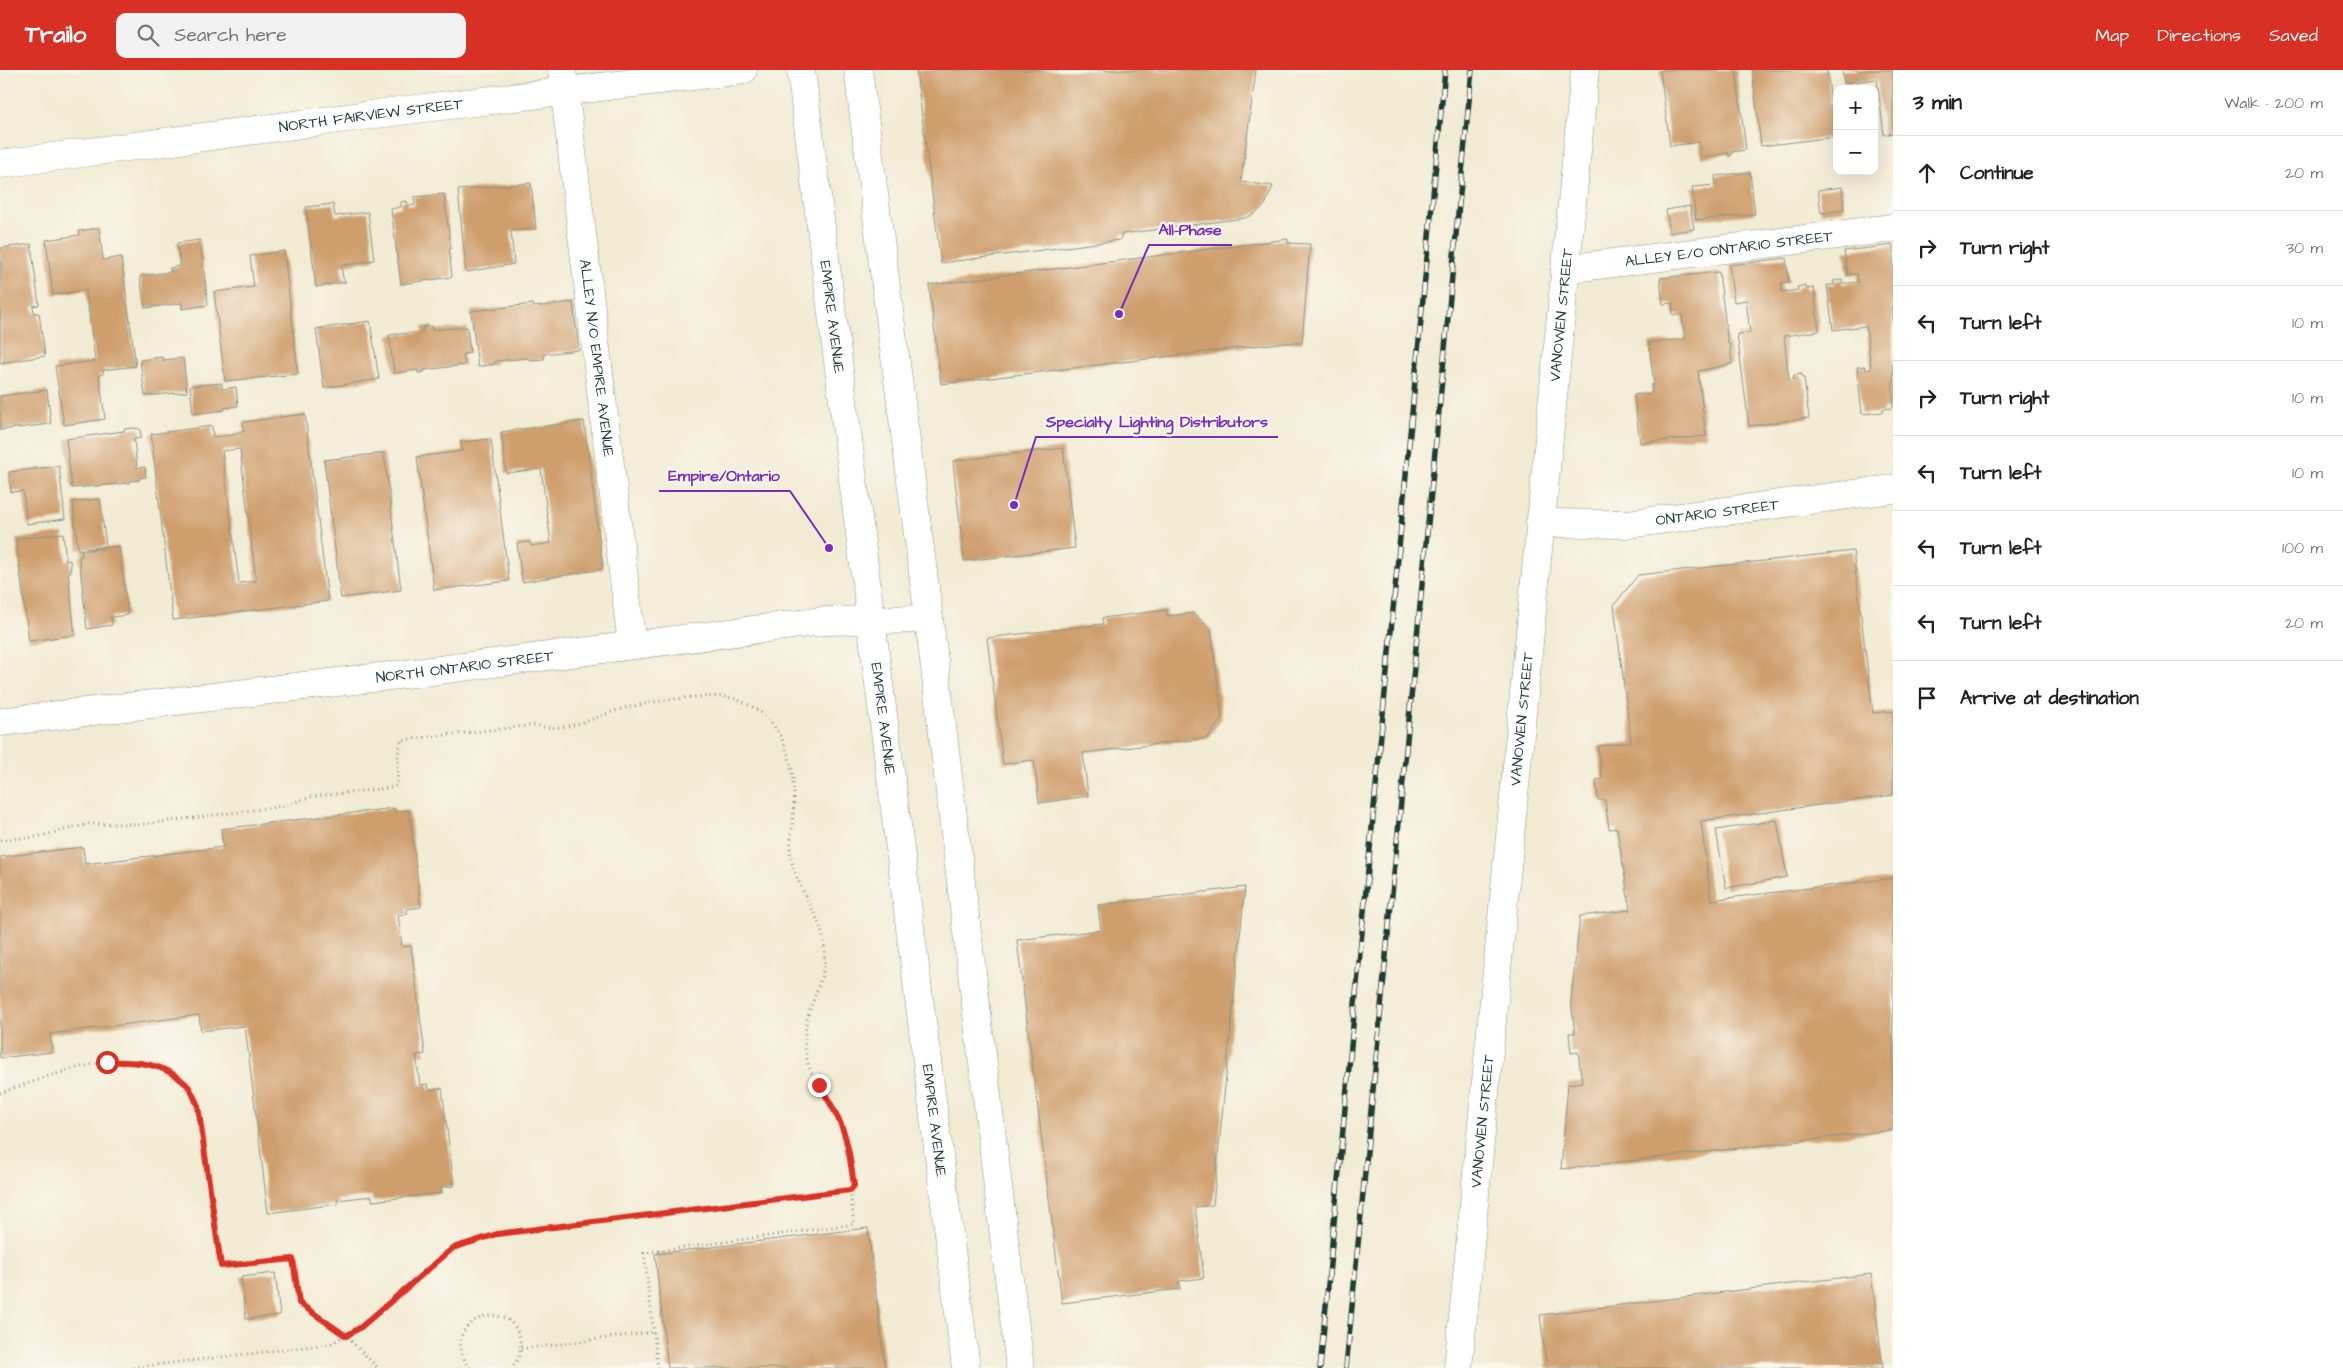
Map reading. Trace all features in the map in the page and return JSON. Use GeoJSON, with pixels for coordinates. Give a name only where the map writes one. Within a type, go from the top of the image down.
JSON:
{"type":"FeatureCollection","features":[{"type":"Feature","properties":{"kind":"main road","name":"NORTH FAIRVIEW STREET"},"geometry":{"type":"LineString","coordinates":[[0,164],[399,111],[563,81],[743,70]]}},
{"type":"Feature","properties":{"kind":"main road","name":"EMPIRE AVENUE"},"geometry":{"type":"LineString","coordinates":[[801,70],[966,1368]]}},
{"type":"Feature","properties":{"kind":"main road"},"geometry":{"type":"LineString","coordinates":[[858,70],[929,619],[1020,1368]]}},
{"type":"Feature","properties":{"kind":"main road","name":"VANOWEN STREET"},"geometry":{"type":"LineString","coordinates":[[1458,1368],[1585,70]]}},
{"type":"Feature","properties":{"kind":"main road","name":"ALLEY N/O EMPIRE AVENUE"},"geometry":{"type":"LineString","coordinates":[[563,81],[632,645]]}},
{"type":"Feature","properties":{"kind":"main road","name":"ALLEY E/O ONTARIO STREET"},"geometry":{"type":"LineString","coordinates":[[1565,269],[1893,228]]}},
{"type":"Feature","properties":{"kind":"main road","name":"ONTARIO STREET"},"geometry":{"type":"LineString","coordinates":[[1540,523],[1628,524],[1893,489]]}},
{"type":"Feature","properties":{"kind":"main road","name":"NORTH ONTARIO STREET"},"geometry":{"type":"LineString","coordinates":[[0,722],[431,671],[823,621],[929,619]]}},
{"type":"Feature","properties":{"kind":"path"},"geometry":{"type":"LineString","coordinates":[[0,840],[36,837],[89,824],[145,824],[284,806],[310,797],[387,788],[396,786],[399,773],[397,750],[402,740],[535,725],[550,729],[590,721],[637,705],[698,697],[733,698],[758,710],[778,730],[794,772],[793,816],[790,841],[792,861],[799,882],[822,930],[825,953],[822,975],[807,1012],[804,1035],[808,1061],[842,1124],[848,1140],[854,1186],[850,1190],[497,1234],[453,1248],[361,1327],[330,1344],[130,1368]]}},
{"type":"Feature","properties":{"kind":"path"},"geometry":{"type":"LineString","coordinates":[[0,1093],[80,1065],[140,1061],[167,1071],[188,1086],[198,1106],[221,1266],[293,1259],[299,1303],[346,1336],[378,1368]]}},
{"type":"Feature","properties":{"kind":"path"},"geometry":{"type":"LineString","coordinates":[[658,1368],[644,1253],[854,1224],[850,1190]]}},
{"type":"Feature","properties":{"kind":"path"},"geometry":{"type":"LineString","coordinates":[[470,1368],[463,1359],[460,1350],[460,1339],[464,1330],[479,1317],[490,1315],[500,1316],[509,1321],[516,1329],[521,1349],[518,1358],[510,1368]]}},
{"type":"Feature","properties":{"kind":"path"},"geometry":{"type":"LineString","coordinates":[[521,1349],[654,1332]]}},
{"type":"Feature","properties":{"kind":"building"},"geometry":{"type":"Polygon","coordinates":[[[916,70],[1256,70],[1241,182],[1273,186],[1265,205],[1254,214],[1245,218],[1122,234],[1120,240],[941,263],[916,70]]]}},
{"type":"Feature","properties":{"kind":"building"},"geometry":{"type":"Polygon","coordinates":[[[1660,70],[1736,70],[1746,150],[1732,152],[1732,155],[1729,156],[1729,153],[1701,158],[1699,142],[1670,146],[1660,70]]]}},
{"type":"Feature","properties":{"kind":"building"},"geometry":{"type":"Polygon","coordinates":[[[1752,70],[1827,70],[1833,120],[1833,137],[1761,146],[1752,70]]]}},
{"type":"Feature","properties":{"kind":"building"},"geometry":{"type":"Polygon","coordinates":[[[1842,70],[1893,70],[1893,133],[1884,135],[1877,79],[1844,83],[1842,70]]]}},
{"type":"Feature","properties":{"kind":"building"},"geometry":{"type":"Polygon","coordinates":[[[1750,172],[1755,214],[1696,220],[1692,187],[1716,185],[1715,176],[1750,172]]]}},
{"type":"Feature","properties":{"kind":"building"},"geometry":{"type":"Polygon","coordinates":[[[531,183],[536,229],[511,231],[514,264],[466,272],[458,190],[531,183]]]}},
{"type":"Feature","properties":{"kind":"building"},"geometry":{"type":"Polygon","coordinates":[[[1842,187],[1844,210],[1821,213],[1818,190],[1842,187]]]}},
{"type":"Feature","properties":{"kind":"building"},"geometry":{"type":"Polygon","coordinates":[[[444,194],[451,249],[449,249],[452,277],[401,284],[391,209],[401,207],[401,202],[407,201],[408,206],[415,205],[414,197],[444,194]]]}},
{"type":"Feature","properties":{"kind":"building"},"geometry":{"type":"Polygon","coordinates":[[[333,204],[335,216],[368,212],[374,260],[341,266],[343,278],[346,282],[316,287],[306,207],[333,204]]]}},
{"type":"Feature","properties":{"kind":"building"},"geometry":{"type":"Polygon","coordinates":[[[1690,206],[1694,229],[1670,233],[1666,210],[1690,206]]]}},
{"type":"Feature","properties":{"kind":"building"},"geometry":{"type":"Polygon","coordinates":[[[99,228],[103,260],[121,257],[136,366],[103,370],[103,374],[99,375],[105,419],[64,425],[55,366],[95,361],[86,290],[53,295],[46,240],[80,235],[79,231],[99,228]]]}},
{"type":"Feature","properties":{"kind":"building"},"geometry":{"type":"Polygon","coordinates":[[[1288,239],[1288,243],[1310,244],[1302,343],[1279,343],[941,384],[929,285],[1288,239]]]}},
{"type":"Feature","properties":{"kind":"building"},"geometry":{"type":"Polygon","coordinates":[[[200,240],[208,305],[182,309],[182,303],[145,308],[140,276],[171,272],[170,268],[180,266],[177,243],[200,240]]]}},
{"type":"Feature","properties":{"kind":"building"},"geometry":{"type":"Polygon","coordinates":[[[31,244],[39,305],[33,306],[34,313],[39,313],[45,356],[0,363],[1,248],[31,244]]]}},
{"type":"Feature","properties":{"kind":"building"},"geometry":{"type":"Polygon","coordinates":[[[1893,245],[1893,408],[1883,409],[1883,412],[1862,414],[1857,367],[1865,366],[1866,370],[1871,369],[1866,326],[1833,330],[1827,285],[1834,285],[1833,281],[1842,280],[1842,284],[1858,282],[1857,274],[1848,275],[1844,251],[1893,245]]]}},
{"type":"Feature","properties":{"kind":"building"},"geometry":{"type":"Polygon","coordinates":[[[284,251],[298,374],[225,381],[214,292],[254,287],[250,256],[284,251]]]}},
{"type":"Feature","properties":{"kind":"building"},"geometry":{"type":"Polygon","coordinates":[[[1786,258],[1789,282],[1781,283],[1782,292],[1798,290],[1797,287],[1806,285],[1806,289],[1814,288],[1819,331],[1784,336],[1789,380],[1794,379],[1794,375],[1802,374],[1809,418],[1749,426],[1737,334],[1750,333],[1746,300],[1734,302],[1729,265],[1786,258]]]}},
{"type":"Feature","properties":{"kind":"building"},"geometry":{"type":"Polygon","coordinates":[[[1719,272],[1732,364],[1698,371],[1706,436],[1640,443],[1634,395],[1652,393],[1651,385],[1654,385],[1649,343],[1685,339],[1682,315],[1673,315],[1672,303],[1663,304],[1660,278],[1719,272]]]}},
{"type":"Feature","properties":{"kind":"building"},"geometry":{"type":"Polygon","coordinates":[[[573,302],[579,350],[544,354],[544,359],[529,360],[529,358],[496,361],[495,364],[478,367],[471,311],[533,304],[534,307],[573,302]]]}},
{"type":"Feature","properties":{"kind":"building"},"geometry":{"type":"Polygon","coordinates":[[[370,321],[379,379],[324,388],[316,329],[370,321]]]}},
{"type":"Feature","properties":{"kind":"building"},"geometry":{"type":"Polygon","coordinates":[[[432,326],[432,330],[467,327],[470,353],[463,354],[465,365],[424,370],[424,372],[418,373],[418,370],[394,373],[389,335],[423,332],[422,327],[432,326]]]}},
{"type":"Feature","properties":{"kind":"building"},"geometry":{"type":"Polygon","coordinates":[[[162,357],[163,360],[183,358],[187,392],[145,396],[140,360],[162,357]]]}},
{"type":"Feature","properties":{"kind":"building"},"geometry":{"type":"Polygon","coordinates":[[[222,383],[222,389],[236,387],[238,406],[224,408],[225,410],[193,414],[190,386],[222,383]]]}},
{"type":"Feature","properties":{"kind":"building"},"geometry":{"type":"Polygon","coordinates":[[[47,390],[51,424],[0,430],[0,396],[47,390]]]}},
{"type":"Feature","properties":{"kind":"building"},"geometry":{"type":"Polygon","coordinates":[[[305,414],[328,601],[173,620],[151,434],[212,426],[213,437],[232,435],[244,431],[243,422],[305,414]],[[240,449],[222,451],[239,583],[256,581],[240,449]]]}},
{"type":"Feature","properties":{"kind":"building"},"geometry":{"type":"Polygon","coordinates":[[[584,421],[603,569],[522,582],[517,543],[530,542],[531,546],[551,543],[541,469],[506,473],[501,432],[584,421]]]}},
{"type":"Feature","properties":{"kind":"building"},"geometry":{"type":"Polygon","coordinates":[[[124,429],[140,429],[141,438],[134,439],[137,468],[145,467],[146,477],[139,478],[140,480],[129,481],[129,483],[72,488],[66,439],[124,431],[124,429]]]}},
{"type":"Feature","properties":{"kind":"building"},"geometry":{"type":"Polygon","coordinates":[[[491,439],[509,581],[434,590],[417,457],[462,451],[461,442],[491,439]]]}},
{"type":"Feature","properties":{"kind":"building"},"geometry":{"type":"Polygon","coordinates":[[[1063,448],[1075,548],[964,561],[953,461],[1063,448]]]}},
{"type":"Feature","properties":{"kind":"building"},"geometry":{"type":"Polygon","coordinates":[[[384,453],[401,590],[341,598],[324,460],[384,453]]]}},
{"type":"Feature","properties":{"kind":"building"},"geometry":{"type":"Polygon","coordinates":[[[59,466],[65,519],[27,524],[23,491],[11,492],[9,472],[59,466]]]}},
{"type":"Feature","properties":{"kind":"building"},"geometry":{"type":"Polygon","coordinates":[[[100,499],[106,546],[78,550],[73,502],[100,499]]]}},
{"type":"Feature","properties":{"kind":"building"},"geometry":{"type":"Polygon","coordinates":[[[63,533],[66,561],[70,560],[71,572],[68,572],[75,635],[29,641],[16,539],[63,533]]]}},
{"type":"Feature","properties":{"kind":"building"},"geometry":{"type":"Polygon","coordinates":[[[119,546],[128,615],[111,617],[112,625],[87,629],[79,557],[82,556],[81,551],[119,546]]]}},
{"type":"Feature","properties":{"kind":"building"},"geometry":{"type":"Polygon","coordinates":[[[1853,551],[1873,713],[1893,711],[1893,795],[1701,821],[1711,900],[1893,878],[1893,1130],[1561,1169],[1568,1084],[1582,1082],[1578,1052],[1571,1053],[1569,1033],[1575,1033],[1571,1001],[1580,916],[1630,910],[1617,828],[1609,829],[1605,800],[1598,800],[1596,780],[1602,779],[1598,746],[1631,742],[1614,605],[1638,575],[1853,551]]]}},
{"type":"Feature","properties":{"kind":"building"},"geometry":{"type":"Polygon","coordinates":[[[1167,610],[1167,616],[1193,613],[1211,629],[1222,718],[1208,738],[1083,753],[1088,796],[1039,803],[1034,760],[1003,764],[987,638],[1103,624],[1102,618],[1167,610]]]}},
{"type":"Feature","properties":{"kind":"building"},"geometry":{"type":"Polygon","coordinates":[[[394,808],[395,812],[409,810],[421,907],[407,909],[407,914],[398,915],[402,947],[411,946],[425,1054],[416,1055],[420,1085],[428,1084],[429,1090],[442,1088],[454,1186],[441,1187],[442,1193],[372,1201],[372,1196],[337,1200],[338,1204],[268,1213],[245,1026],[201,1031],[199,1015],[50,1034],[52,1052],[0,1058],[0,857],[83,847],[85,864],[223,847],[221,829],[394,808]]]}},
{"type":"Feature","properties":{"kind":"building"},"geometry":{"type":"Polygon","coordinates":[[[1777,820],[1787,877],[1726,888],[1716,830],[1777,820]]]}},
{"type":"Feature","properties":{"kind":"building"},"geometry":{"type":"Polygon","coordinates":[[[1245,887],[1213,1205],[1195,1207],[1204,1278],[1179,1281],[1180,1289],[1062,1303],[1017,940],[1101,930],[1098,905],[1245,887]]]}},
{"type":"Feature","properties":{"kind":"building"},"geometry":{"type":"Polygon","coordinates":[[[868,1228],[885,1368],[668,1368],[655,1254],[868,1228]]]}},
{"type":"Feature","properties":{"kind":"building"},"geometry":{"type":"Polygon","coordinates":[[[275,1273],[280,1315],[246,1319],[241,1277],[275,1273]]]}},
{"type":"Feature","properties":{"kind":"building"},"geometry":{"type":"Polygon","coordinates":[[[1871,1274],[1883,1368],[1547,1368],[1540,1315],[1871,1274]]]}},
{"type":"Feature","properties":{"kind":"railway"},"geometry":{"type":"LineString","coordinates":[[1320,1368],[1445,70]]}},
{"type":"Feature","properties":{"kind":"railway"},"geometry":{"type":"LineString","coordinates":[[1346,1368],[1472,70]]}},
{"type":"Feature","properties":{"kind":"place","name":"All-Phase"},"geometry":{"type":"Point","coordinates":[1119,314]}},
{"type":"Feature","properties":{"kind":"place","name":"Specialty Lighting Distributors"},"geometry":{"type":"Point","coordinates":[1014,505]}},
{"type":"Feature","properties":{"kind":"place","name":"Empire/Ontario"},"geometry":{"type":"Point","coordinates":[829,548]}},
{"type":"Feature","properties":{"kind":"route"},"geometry":{"type":"LineString","coordinates":[[107,1062],[140,1061],[167,1071],[188,1086],[198,1106],[221,1266],[293,1259],[299,1303],[346,1336],[361,1327],[453,1248],[497,1234],[850,1190],[854,1186],[848,1140],[833,1106],[819,1085]]}}]}
